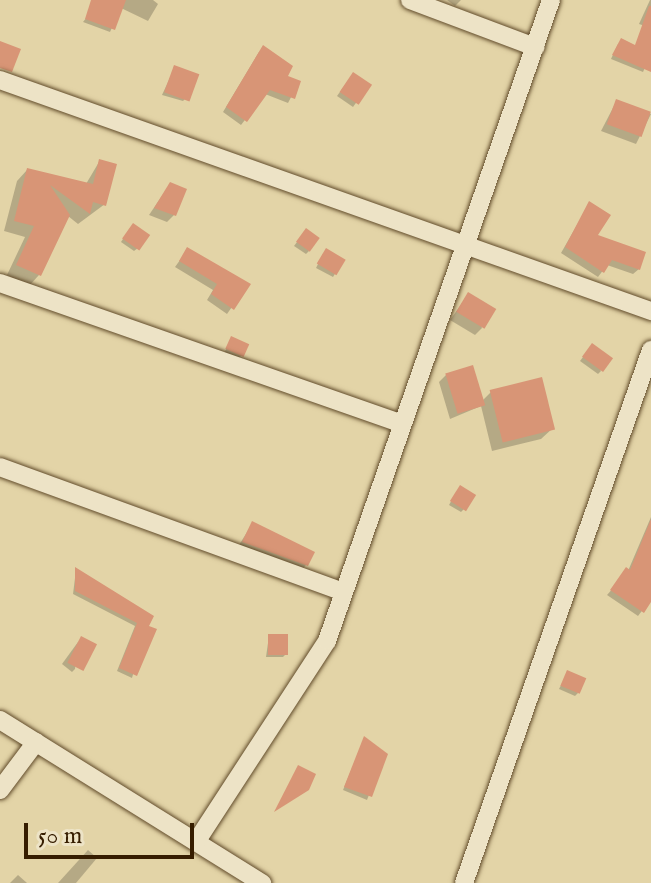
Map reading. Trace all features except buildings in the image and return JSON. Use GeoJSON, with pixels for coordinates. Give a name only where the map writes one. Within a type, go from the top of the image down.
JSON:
{"type":"FeatureCollection","features":[{"type":"Feature","properties":{"kind":"street"},"geometry":{"type":"LineString","coordinates":[[410,0],[535,47]]}},
{"type":"Feature","properties":{"kind":"street"},"geometry":{"type":"LineString","coordinates":[[196,842],[327,641],[551,0]]}},
{"type":"Feature","properties":{"kind":"street"},"geometry":{"type":"LineString","coordinates":[[0,80],[651,311]]}},
{"type":"Feature","properties":{"kind":"street"},"geometry":{"type":"LineString","coordinates":[[0,283],[402,424]]}},
{"type":"Feature","properties":{"kind":"street"},"geometry":{"type":"LineString","coordinates":[[464,883],[651,350]]}},
{"type":"Feature","properties":{"kind":"street"},"geometry":{"type":"LineString","coordinates":[[0,467],[343,592]]}},
{"type":"Feature","properties":{"kind":"street"},"geometry":{"type":"LineString","coordinates":[[0,720],[262,883]]}},
{"type":"Feature","properties":{"kind":"street"},"geometry":{"type":"LineString","coordinates":[[0,790],[36,742]]}}]}
